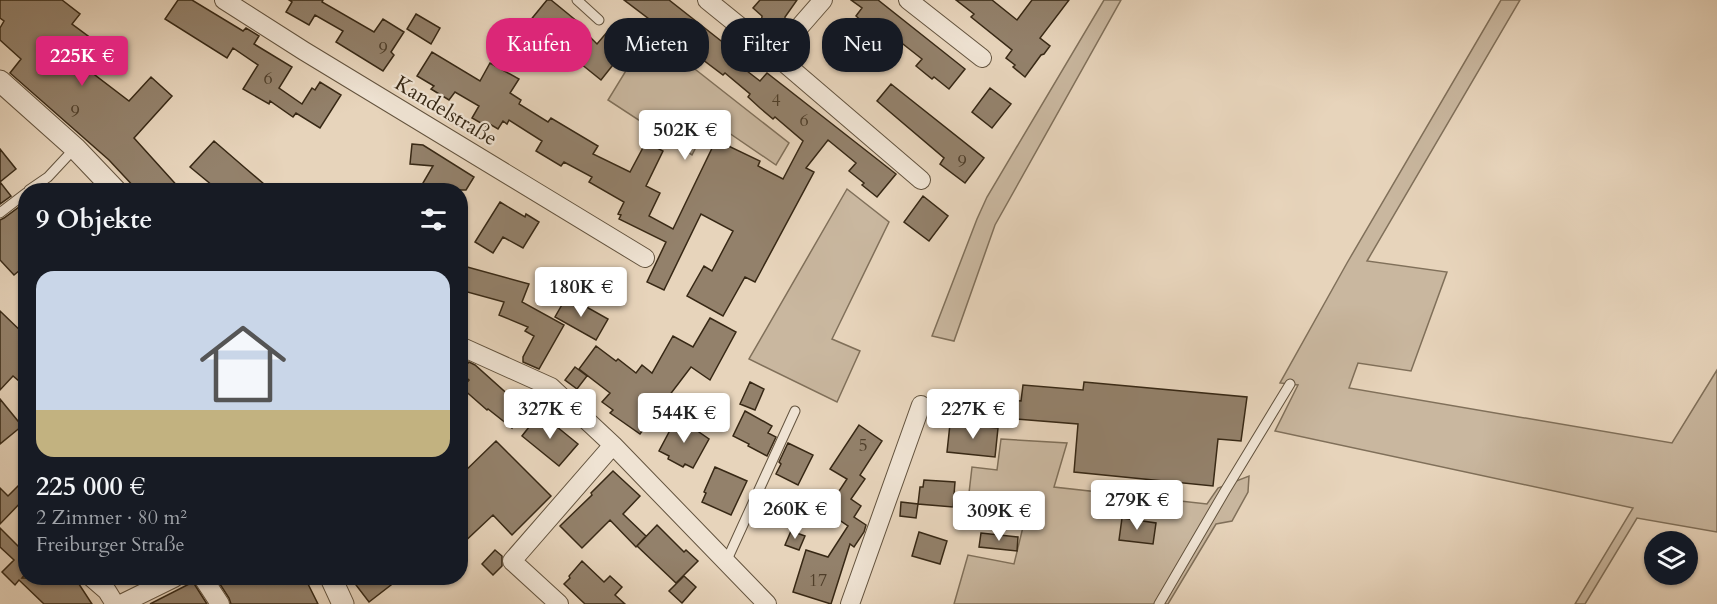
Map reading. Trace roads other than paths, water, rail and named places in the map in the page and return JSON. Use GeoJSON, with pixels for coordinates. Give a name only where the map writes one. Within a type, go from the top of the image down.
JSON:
{"type":"FeatureCollection","features":[{"type":"Feature","properties":{"kind":"street","name":"Kandelstraße"},"geometry":{"type":"LineString","coordinates":[[224,0],[645,258]]}},
{"type":"Feature","properties":{"kind":"street"},"geometry":{"type":"LineString","coordinates":[[707,0],[729,18]]}},
{"type":"Feature","properties":{"kind":"street"},"geometry":{"type":"LineString","coordinates":[[807,18],[823,0]]}},
{"type":"Feature","properties":{"kind":"street"},"geometry":{"type":"LineString","coordinates":[[908,0],[982,58]]}},
{"type":"Feature","properties":{"kind":"street"},"geometry":{"type":"LineString","coordinates":[[795,72],[921,180]]}},
{"type":"Feature","properties":{"kind":"street"},"geometry":{"type":"LineString","coordinates":[[0,81],[75,148],[108,183]]}},
{"type":"Feature","properties":{"kind":"street"},"geometry":{"type":"LineString","coordinates":[[468,350],[551,387],[613,445],[767,604]]}},
{"type":"Feature","properties":{"kind":"street"},"geometry":{"type":"LineString","coordinates":[[850,604],[921,405]]}},
{"type":"Feature","properties":{"kind":"street"},"geometry":{"type":"LineString","coordinates":[[560,604],[512,561],[613,445]]}},
{"type":"Feature","properties":{"kind":"street"},"geometry":{"type":"LineString","coordinates":[[100,585],[115,604]]}},
{"type":"Feature","properties":{"kind":"street"},"geometry":{"type":"LineString","coordinates":[[122,604],[160,585]]}},
{"type":"Feature","properties":{"kind":"street"},"geometry":{"type":"LineString","coordinates":[[208,585],[220,604]]}},
{"type":"Feature","properties":{"kind":"street"},"geometry":{"type":"LineString","coordinates":[[334,585],[342,604]]}},
{"type":"Feature","properties":{"kind":"lane"},"geometry":{"type":"LineString","coordinates":[[577,0],[599,20]]}},
{"type":"Feature","properties":{"kind":"lane"},"geometry":{"type":"LineString","coordinates":[[40,183],[75,148]]}},
{"type":"Feature","properties":{"kind":"lane"},"geometry":{"type":"LineString","coordinates":[[0,213],[18,199]]}},
{"type":"Feature","properties":{"kind":"lane"},"geometry":{"type":"LineString","coordinates":[[1159,604],[1290,384]]}},
{"type":"Feature","properties":{"kind":"lane"},"geometry":{"type":"LineString","coordinates":[[726,562],[795,411]]}}]}
